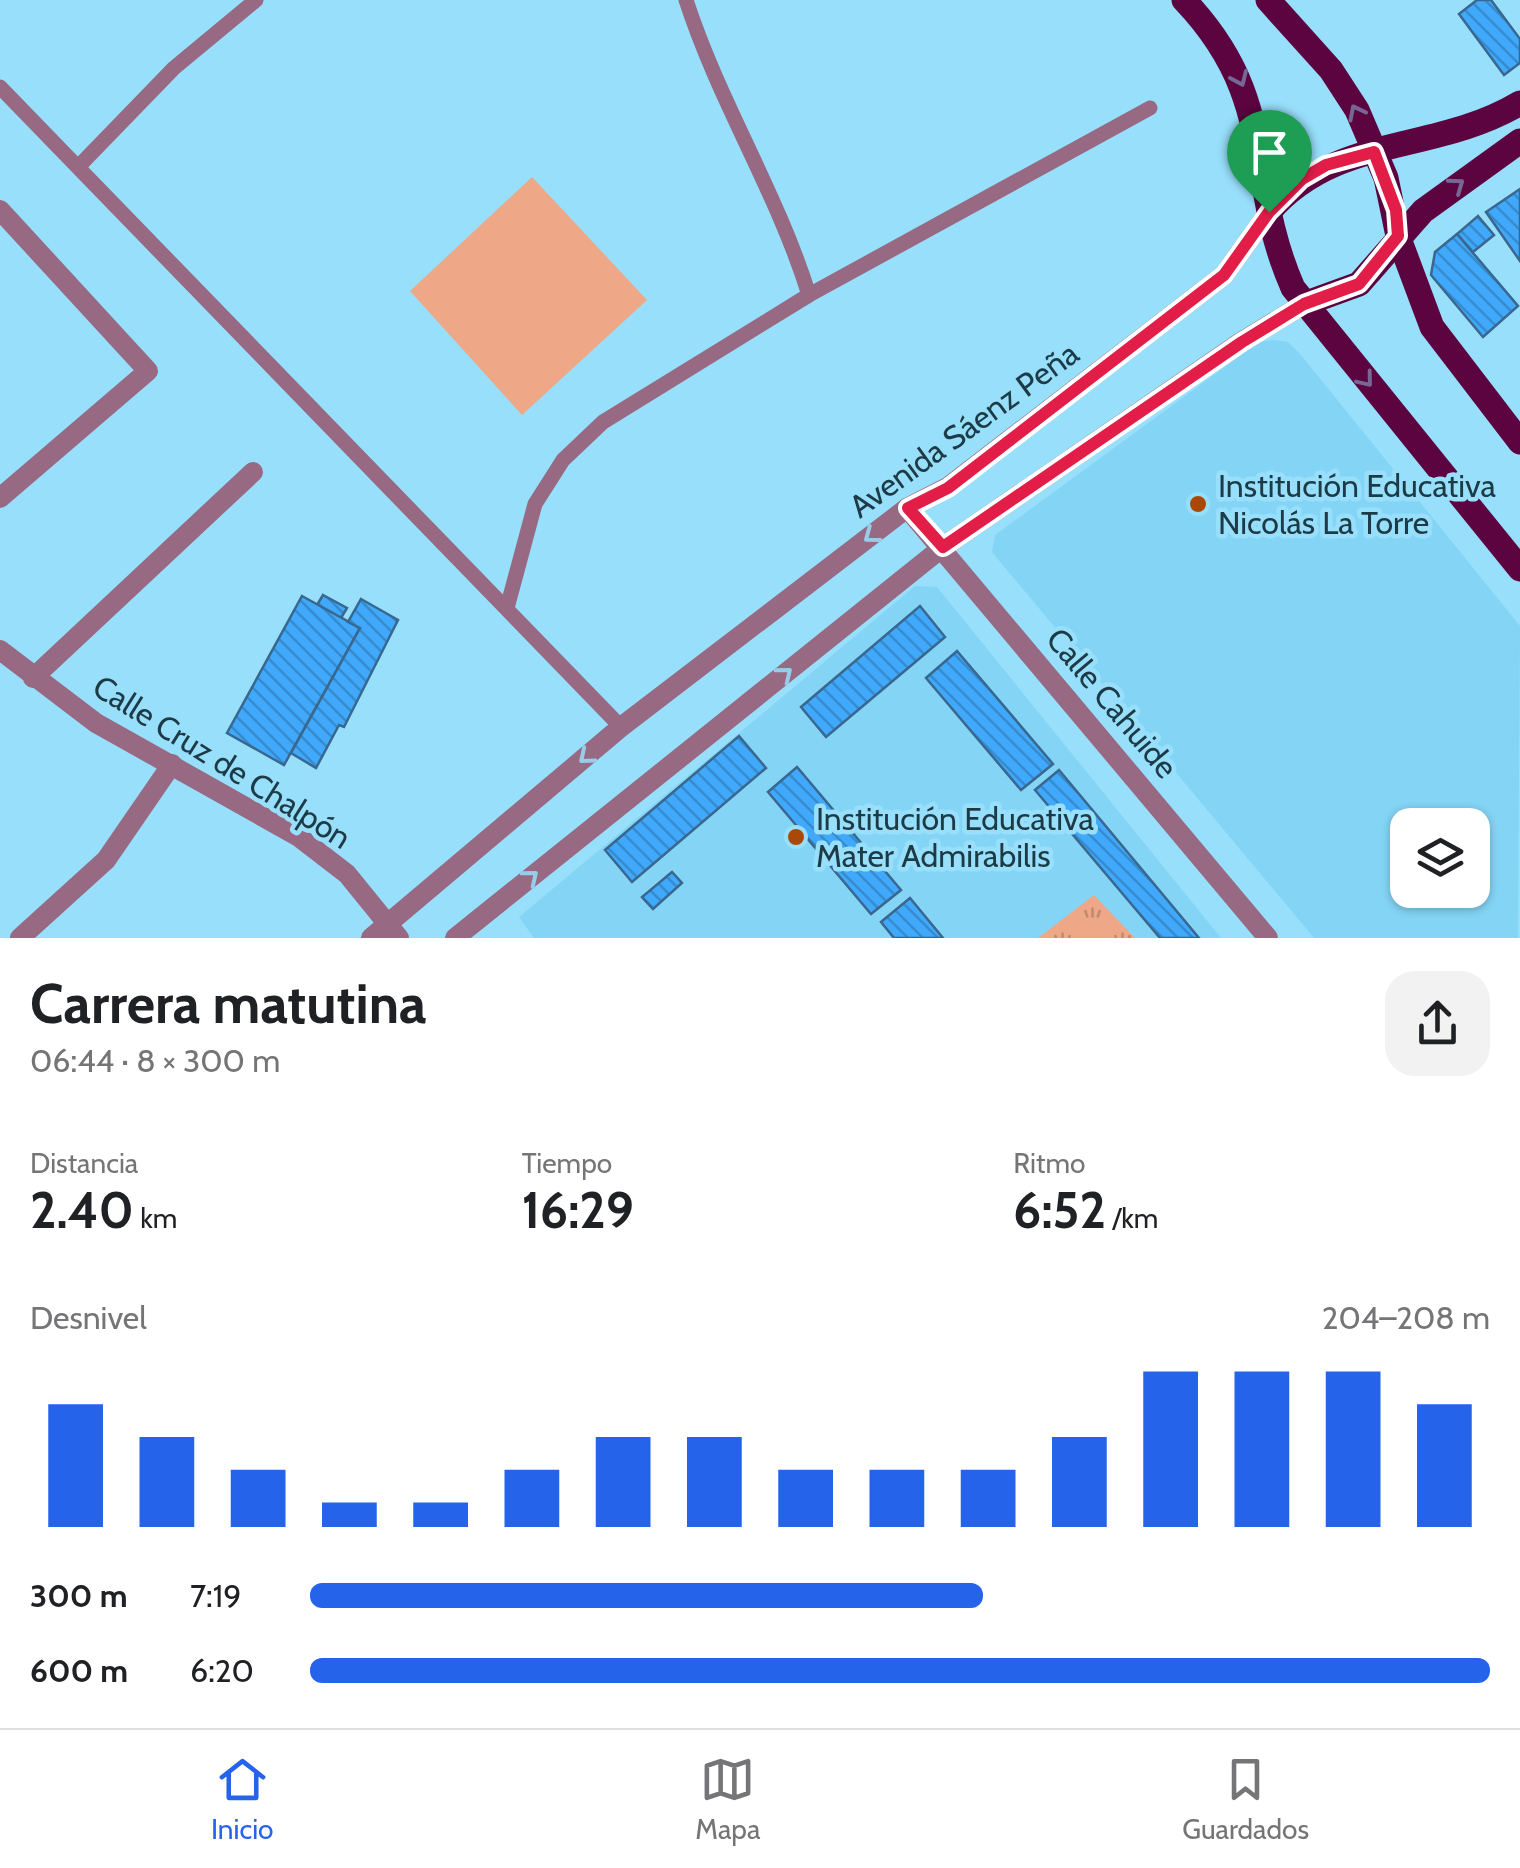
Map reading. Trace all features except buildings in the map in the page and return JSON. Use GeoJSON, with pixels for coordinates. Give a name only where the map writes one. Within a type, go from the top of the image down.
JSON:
{"type":"FeatureCollection","features":[{"type":"Feature","properties":{"kind":"main road"},"geometry":{"type":"LineString","coordinates":[[1184,0],[1218,40],[1246,91],[1283,265],[1304,304],[1520,569]]}},
{"type":"Feature","properties":{"kind":"main road"},"geometry":{"type":"LineString","coordinates":[[1268,0],[1330,70],[1357,110],[1391,194],[1398,236],[1432,327],[1520,442]]}},
{"type":"Feature","properties":{"kind":"main road","name":"Avenida Sáenz Peña"},"geometry":{"type":"LineString","coordinates":[[1269,212],[1302,179],[1326,165],[1437,138],[1496,118],[1520,103]]}},
{"type":"Feature","properties":{"kind":"main road"},"geometry":{"type":"LineString","coordinates":[[1304,304],[1359,284],[1422,211],[1520,140]]}},
{"type":"Feature","properties":{"kind":"street"},"geometry":{"type":"LineString","coordinates":[[0,210],[148,370],[0,498]]}},
{"type":"Feature","properties":{"kind":"street","name":"Avenida Sáenz Peña"},"geometry":{"type":"LineString","coordinates":[[386,933],[621,728],[908,508],[948,488],[1174,316],[1224,275],[1269,212]]}},
{"type":"Feature","properties":{"kind":"street"},"geometry":{"type":"LineString","coordinates":[[455,938],[943,547],[1242,342],[1304,304]]}},
{"type":"Feature","properties":{"kind":"street"},"geometry":{"type":"LineString","coordinates":[[33,678],[253,472]]}},
{"type":"Feature","properties":{"kind":"street","name":"Calle Cahuide"},"geometry":{"type":"LineString","coordinates":[[908,508],[1268,938]]}},
{"type":"Feature","properties":{"kind":"street","name":"Calle Cruz de Chalpón"},"geometry":{"type":"LineString","coordinates":[[0,650],[96,723],[299,837],[348,874],[386,933]]}},
{"type":"Feature","properties":{"kind":"street"},"geometry":{"type":"LineString","coordinates":[[20,938],[106,860],[172,764]]}},
{"type":"Feature","properties":{"kind":"lane"},"geometry":{"type":"LineString","coordinates":[[79,166],[174,68],[256,0]]}},
{"type":"Feature","properties":{"kind":"lane"},"geometry":{"type":"LineString","coordinates":[[686,0],[698,43],[774,201],[809,295]]}},
{"type":"Feature","properties":{"kind":"lane"},"geometry":{"type":"LineString","coordinates":[[0,87],[621,728]]}},
{"type":"Feature","properties":{"kind":"lane"},"geometry":{"type":"LineString","coordinates":[[506,608],[536,504],[580,442],[632,401],[809,295],[1150,108]]}},
{"type":"Feature","properties":{"kind":"shaded area"},"geometry":{"type":"Polygon","coordinates":[[[1259,342],[1288,342],[1520,626],[1518,938],[1314,938],[992,552],[995,535],[1259,342]]]}},
{"type":"Feature","properties":{"kind":"shaded area","name":"Institución Educativa Mater Admirabilis"},"geometry":{"type":"Polygon","coordinates":[[[915,586],[937,587],[1221,938],[534,938],[519,917],[915,586]]]}},
{"type":"Feature","properties":{"kind":"green space"},"geometry":{"type":"Polygon","coordinates":[[[532,177],[647,300],[522,415],[410,291],[532,177]]]}},
{"type":"Feature","properties":{"kind":"green space"},"geometry":{"type":"Polygon","coordinates":[[[1094,895],[1135,938],[1038,938],[1094,895]]]}},
{"type":"Feature","properties":{"kind":"place","name":"Institución Educativa Nicolás La Torre"},"geometry":{"type":"Point","coordinates":[1198,504]}},
{"type":"Feature","properties":{"kind":"place","name":"Institución Educativa Mater Admirabilis"},"geometry":{"type":"Point","coordinates":[796,837]}},
{"type":"Feature","properties":{"kind":"route"},"geometry":{"type":"LineString","coordinates":[[1374,152],[1396,210],[1398,236],[1381,262],[1359,284],[1304,304],[1268,325],[943,547],[908,508],[948,488],[1174,316],[1224,275],[1269,212],[1302,179],[1326,165],[1374,152]]}}]}
